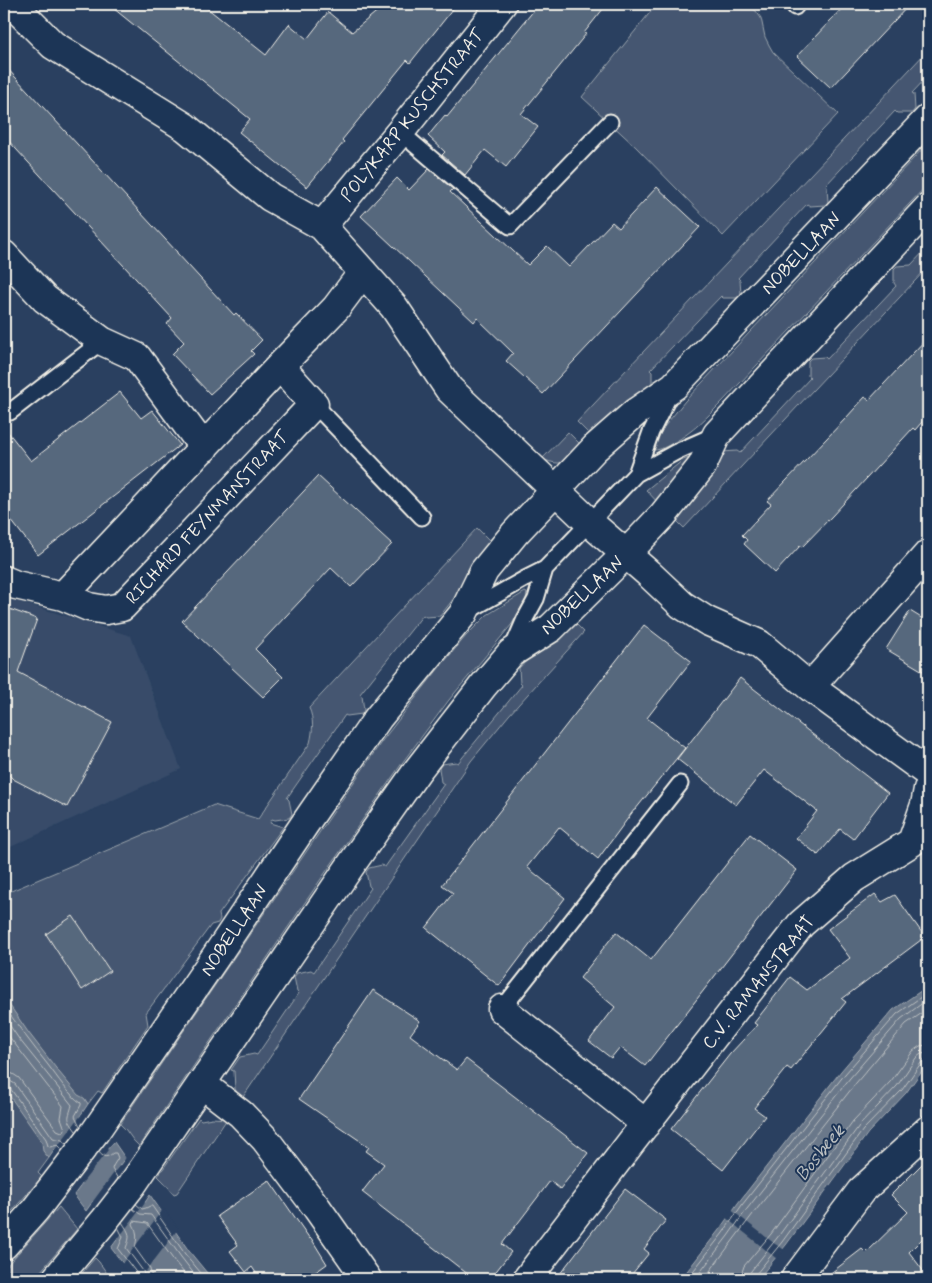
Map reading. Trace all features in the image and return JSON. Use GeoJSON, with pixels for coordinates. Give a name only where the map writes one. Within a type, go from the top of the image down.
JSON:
{"type":"FeatureCollection","features":[{"type":"Feature","properties":{"kind":"street"},"geometry":{"type":"LineString","coordinates":[[12,4],[52,45],[185,127],[270,197],[322,226],[394,307],[449,389],[525,462],[682,605],[707,621],[759,644],[810,687],[928,773]]}},
{"type":"Feature","properties":{"kind":"street","name":"POLYKARP KUSCHSTRAAT"},"geometry":{"type":"LineString","coordinates":[[322,226],[502,4]]}},
{"type":"Feature","properties":{"kind":"street","name":"NOBELLAAN"},"geometry":{"type":"LineString","coordinates":[[4,1245],[35,1210],[95,1132],[378,718],[463,614],[484,571],[515,533],[595,448],[636,412],[674,386],[928,119]]}},
{"type":"Feature","properties":{"kind":"street","name":"NOBELLAAN"},"geometry":{"type":"LineString","coordinates":[[56,1279],[132,1185],[411,779],[483,686],[511,653],[551,628],[663,515],[702,466],[717,434],[928,208]]}},
{"type":"Feature","properties":{"kind":"street"},"geometry":{"type":"LineString","coordinates":[[4,254],[44,299],[102,341],[137,357],[204,448]]}},
{"type":"Feature","properties":{"kind":"street"},"geometry":{"type":"LineString","coordinates":[[63,596],[336,308],[363,272]]}},
{"type":"Feature","properties":{"kind":"street"},"geometry":{"type":"LineString","coordinates":[[280,366],[314,404]]}},
{"type":"Feature","properties":{"kind":"street","name":"RICHARD FEYNMANSTRAAT"},"geometry":{"type":"LineString","coordinates":[[4,580],[16,585],[63,596],[89,607],[106,610],[122,607],[314,404]]}},
{"type":"Feature","properties":{"kind":"street"},"geometry":{"type":"LineString","coordinates":[[810,687],[928,554]]}},
{"type":"Feature","properties":{"kind":"street","name":"C.V. RAMANSTRAAT"},"geometry":{"type":"LineString","coordinates":[[527,1279],[801,924],[854,878],[920,839],[928,789]]}},
{"type":"Feature","properties":{"kind":"street"},"geometry":{"type":"LineString","coordinates":[[502,1009],[646,1124]]}},
{"type":"Feature","properties":{"kind":"street"},"geometry":{"type":"LineString","coordinates":[[202,1084],[241,1114],[265,1139],[367,1279]]}},
{"type":"Feature","properties":{"kind":"street"},"geometry":{"type":"LineString","coordinates":[[795,1279],[861,1191],[928,1130]]}},
{"type":"Feature","properties":{"kind":"lane"},"geometry":{"type":"LineString","coordinates":[[400,132],[510,226],[610,122]]}},
{"type":"Feature","properties":{"kind":"lane"},"geometry":{"type":"LineString","coordinates":[[10,412],[102,341]]}},
{"type":"Feature","properties":{"kind":"lane","name":"NOBELLAAN"},"geometry":{"type":"LineString","coordinates":[[636,474],[651,432],[674,386]]}},
{"type":"Feature","properties":{"kind":"lane"},"geometry":{"type":"LineString","coordinates":[[314,404],[422,517]]}},
{"type":"Feature","properties":{"kind":"lane","name":"NOBELLAAN"},"geometry":{"type":"LineString","coordinates":[[463,614],[545,569],[636,474],[676,452],[717,434]]}},
{"type":"Feature","properties":{"kind":"lane","name":"NOBELLAAN"},"geometry":{"type":"LineString","coordinates":[[511,653],[525,619],[536,599],[545,569]]}},
{"type":"Feature","properties":{"kind":"lane"},"geometry":{"type":"LineString","coordinates":[[502,1009],[680,784]]}},
{"type":"Feature","properties":{"kind":"shaded area"},"geometry":{"type":"Polygon","coordinates":[[[655,4],[746,4],[756,11],[761,18],[765,37],[773,52],[838,114],[723,236],[636,147],[582,97],[655,4]]]}},
{"type":"Feature","properties":{"kind":"shaded area"},"geometry":{"type":"Polygon","coordinates":[[[928,50],[928,76],[912,93],[914,94],[915,109],[912,113],[897,113],[895,111],[826,185],[828,202],[825,205],[810,206],[807,204],[738,278],[740,280],[741,294],[737,298],[723,298],[721,296],[650,370],[652,372],[652,387],[593,438],[577,422],[928,50]]]}},
{"type":"Feature","properties":{"kind":"shaded area"},"geometry":{"type":"Polygon","coordinates":[[[928,143],[928,184],[711,413],[680,439],[664,448],[654,450],[653,447],[664,427],[685,401],[928,143]]]}},
{"type":"Feature","properties":{"kind":"shaded area"},"geometry":{"type":"Polygon","coordinates":[[[928,247],[928,267],[684,528],[673,517],[722,452],[737,451],[740,453],[810,378],[808,376],[808,361],[811,358],[825,357],[827,359],[896,286],[894,283],[894,269],[897,266],[911,265],[928,247]]]}},
{"type":"Feature","properties":{"kind":"shaded area"},"geometry":{"type":"Polygon","coordinates":[[[568,432],[583,447],[565,462],[556,463],[542,459],[568,432]]]}},
{"type":"Feature","properties":{"kind":"shaded area"},"geometry":{"type":"Polygon","coordinates":[[[692,459],[660,505],[646,490],[683,460],[692,459]]]}},
{"type":"Feature","properties":{"kind":"shaded area"},"geometry":{"type":"Polygon","coordinates":[[[477,528],[492,543],[458,593],[440,616],[426,617],[423,615],[360,694],[364,710],[362,714],[345,715],[287,798],[292,814],[289,818],[272,819],[270,823],[283,827],[219,914],[220,919],[218,923],[211,925],[146,1013],[148,1025],[102,1093],[98,1091],[88,1104],[84,1098],[44,1152],[49,1158],[38,1173],[42,1177],[4,1220],[4,894],[214,805],[258,819],[310,743],[312,716],[309,708],[477,528]]]}},
{"type":"Feature","properties":{"kind":"shaded area"},"geometry":{"type":"Polygon","coordinates":[[[525,592],[527,593],[526,599],[512,624],[449,700],[405,759],[139,1146],[120,1124],[382,741],[466,636],[487,615],[525,592]]]}},
{"type":"Feature","properties":{"kind":"shaded area"},"geometry":{"type":"Polygon","coordinates":[[[4,597],[131,636],[181,769],[4,850],[4,597]]]}},
{"type":"Feature","properties":{"kind":"shaded area"},"geometry":{"type":"Polygon","coordinates":[[[573,621],[584,632],[509,715],[471,761],[241,1100],[235,1089],[234,1071],[231,1070],[240,1057],[257,1055],[299,993],[294,977],[297,973],[311,970],[314,972],[371,888],[366,872],[369,868],[382,865],[385,867],[444,784],[441,782],[439,768],[442,764],[458,763],[522,685],[520,683],[519,668],[573,621]]]}},
{"type":"Feature","properties":{"kind":"shaded area"},"geometry":{"type":"Polygon","coordinates":[[[199,1118],[201,1120],[212,1118],[227,1119],[177,1193],[174,1194],[158,1176],[199,1118]]]}},
{"type":"Feature","properties":{"kind":"shaded area"},"geometry":{"type":"Polygon","coordinates":[[[59,1207],[77,1229],[34,1279],[4,1279],[4,1269],[59,1207]]]}},
{"type":"Feature","properties":{"kind":"shaded area"},"geometry":{"type":"Polygon","coordinates":[[[95,1258],[111,1279],[77,1279],[95,1258]]]}},
{"type":"Feature","properties":{"kind":"water","name":"Bosbeek"},"geometry":{"type":"Polygon","coordinates":[[[928,986],[928,1062],[906,1093],[868,1133],[786,1245],[758,1279],[681,1279],[841,1071],[893,1010],[928,986]]]}},
{"type":"Feature","properties":{"kind":"water"},"geometry":{"type":"Polygon","coordinates":[[[4,997],[59,1072],[88,1104],[80,1116],[105,1152],[114,1142],[125,1158],[117,1169],[144,1204],[150,1195],[189,1251],[212,1279],[135,1279],[111,1248],[119,1237],[93,1201],[86,1211],[74,1195],[82,1184],[55,1149],[49,1158],[43,1151],[42,1142],[4,1088],[4,997]]]}},
{"type":"Feature","properties":{"kind":"pier"},"geometry":{"type":"Polygon","coordinates":[[[82,1114],[108,1150],[79,1187],[54,1151],[82,1114]]]}},
{"type":"Feature","properties":{"kind":"pier"},"geometry":{"type":"Polygon","coordinates":[[[119,1166],[145,1203],[117,1240],[91,1204],[119,1166]]]}},
{"type":"Feature","properties":{"kind":"pier"},"geometry":{"type":"Polygon","coordinates":[[[163,1209],[178,1229],[140,1279],[132,1279],[121,1265],[163,1209]]]}},
{"type":"Feature","properties":{"kind":"pier"},"geometry":{"type":"Polygon","coordinates":[[[730,1209],[785,1250],[782,1251],[777,1259],[725,1217],[730,1209]]]}},
{"type":"Feature","properties":{"kind":"building"},"geometry":{"type":"Polygon","coordinates":[[[108,4],[202,4],[266,55],[289,24],[307,39],[328,12],[352,32],[386,4],[457,4],[410,63],[407,60],[342,140],[344,142],[307,187],[239,132],[250,119],[108,4]]]}},
{"type":"Feature","properties":{"kind":"building"},"geometry":{"type":"Polygon","coordinates":[[[539,4],[607,4],[584,33],[586,34],[521,114],[538,127],[506,167],[485,150],[465,175],[442,155],[445,152],[428,136],[445,115],[447,117],[539,4]]]}},
{"type":"Feature","properties":{"kind":"building"},"geometry":{"type":"Polygon","coordinates":[[[846,4],[910,4],[831,88],[797,56],[846,4]]]}},
{"type":"Feature","properties":{"kind":"building"},"geometry":{"type":"Polygon","coordinates":[[[4,65],[234,315],[236,313],[262,340],[251,351],[254,354],[210,394],[172,354],[184,342],[167,324],[172,318],[4,136],[4,65]]]}},
{"type":"Feature","properties":{"kind":"building"},"geometry":{"type":"Polygon","coordinates":[[[429,169],[453,189],[450,192],[528,265],[547,246],[569,267],[612,222],[619,228],[657,187],[700,227],[543,394],[506,361],[513,353],[477,318],[474,322],[361,216],[397,178],[409,190],[429,169]]]}},
{"type":"Feature","properties":{"kind":"building"},"geometry":{"type":"Polygon","coordinates":[[[928,337],[928,415],[915,430],[913,428],[832,516],[775,573],[744,544],[747,540],[742,535],[771,504],[767,501],[865,397],[869,400],[928,337]]]}},
{"type":"Feature","properties":{"kind":"building"},"geometry":{"type":"Polygon","coordinates":[[[120,392],[141,418],[152,410],[180,445],[38,555],[4,511],[4,427],[31,461],[120,392]]]}},
{"type":"Feature","properties":{"kind":"building"},"geometry":{"type":"Polygon","coordinates":[[[318,476],[392,544],[351,587],[331,568],[255,649],[283,677],[263,697],[182,621],[318,476]]]}},
{"type":"Feature","properties":{"kind":"building"},"geometry":{"type":"Polygon","coordinates":[[[4,607],[37,619],[18,672],[112,722],[67,807],[13,779],[4,764],[4,607]]]}},
{"type":"Feature","properties":{"kind":"building"},"geometry":{"type":"Polygon","coordinates":[[[910,611],[928,622],[928,674],[886,649],[910,611]]]}},
{"type":"Feature","properties":{"kind":"building"},"geometry":{"type":"Polygon","coordinates":[[[644,625],[691,661],[647,718],[685,748],[634,810],[598,859],[559,827],[527,867],[565,898],[499,986],[426,928],[453,893],[442,885],[644,625]]]}},
{"type":"Feature","properties":{"kind":"building"},"geometry":{"type":"Polygon","coordinates":[[[740,678],[888,793],[853,839],[840,829],[818,855],[796,838],[817,811],[764,770],[736,805],[677,759],[740,678]]]}},
{"type":"Feature","properties":{"kind":"building"},"geometry":{"type":"Polygon","coordinates":[[[750,834],[797,870],[645,1066],[620,1047],[611,1058],[589,1041],[615,1007],[580,978],[616,932],[651,960],[750,834]]]}},
{"type":"Feature","properties":{"kind":"building"},"geometry":{"type":"Polygon","coordinates":[[[875,894],[882,902],[895,895],[925,937],[842,999],[846,1002],[791,1070],[787,1067],[754,1108],[765,1116],[723,1170],[671,1129],[730,1054],[757,1025],[754,1023],[790,977],[807,990],[850,958],[828,929],[875,894]]]}},
{"type":"Feature","properties":{"kind":"building"},"geometry":{"type":"Polygon","coordinates":[[[73,916],[110,971],[82,990],[46,934],[73,916]]]}},
{"type":"Feature","properties":{"kind":"building"},"geometry":{"type":"Polygon","coordinates":[[[373,990],[420,1021],[410,1035],[457,1070],[466,1059],[588,1153],[560,1189],[550,1181],[502,1244],[511,1252],[490,1279],[474,1279],[362,1192],[384,1164],[366,1151],[369,1147],[299,1099],[373,990]]]}},
{"type":"Feature","properties":{"kind":"building"},"geometry":{"type":"Polygon","coordinates":[[[928,1158],[928,1233],[909,1252],[928,1279],[823,1279],[862,1249],[866,1253],[908,1212],[891,1195],[928,1158]]]}},
{"type":"Feature","properties":{"kind":"building"},"geometry":{"type":"Polygon","coordinates":[[[269,1180],[311,1238],[327,1264],[306,1279],[260,1279],[252,1267],[246,1272],[230,1251],[238,1245],[217,1216],[269,1180]]]}},
{"type":"Feature","properties":{"kind":"building"},"geometry":{"type":"Polygon","coordinates":[[[625,1189],[666,1220],[644,1249],[649,1253],[628,1279],[556,1279],[625,1189]]]}}]}
